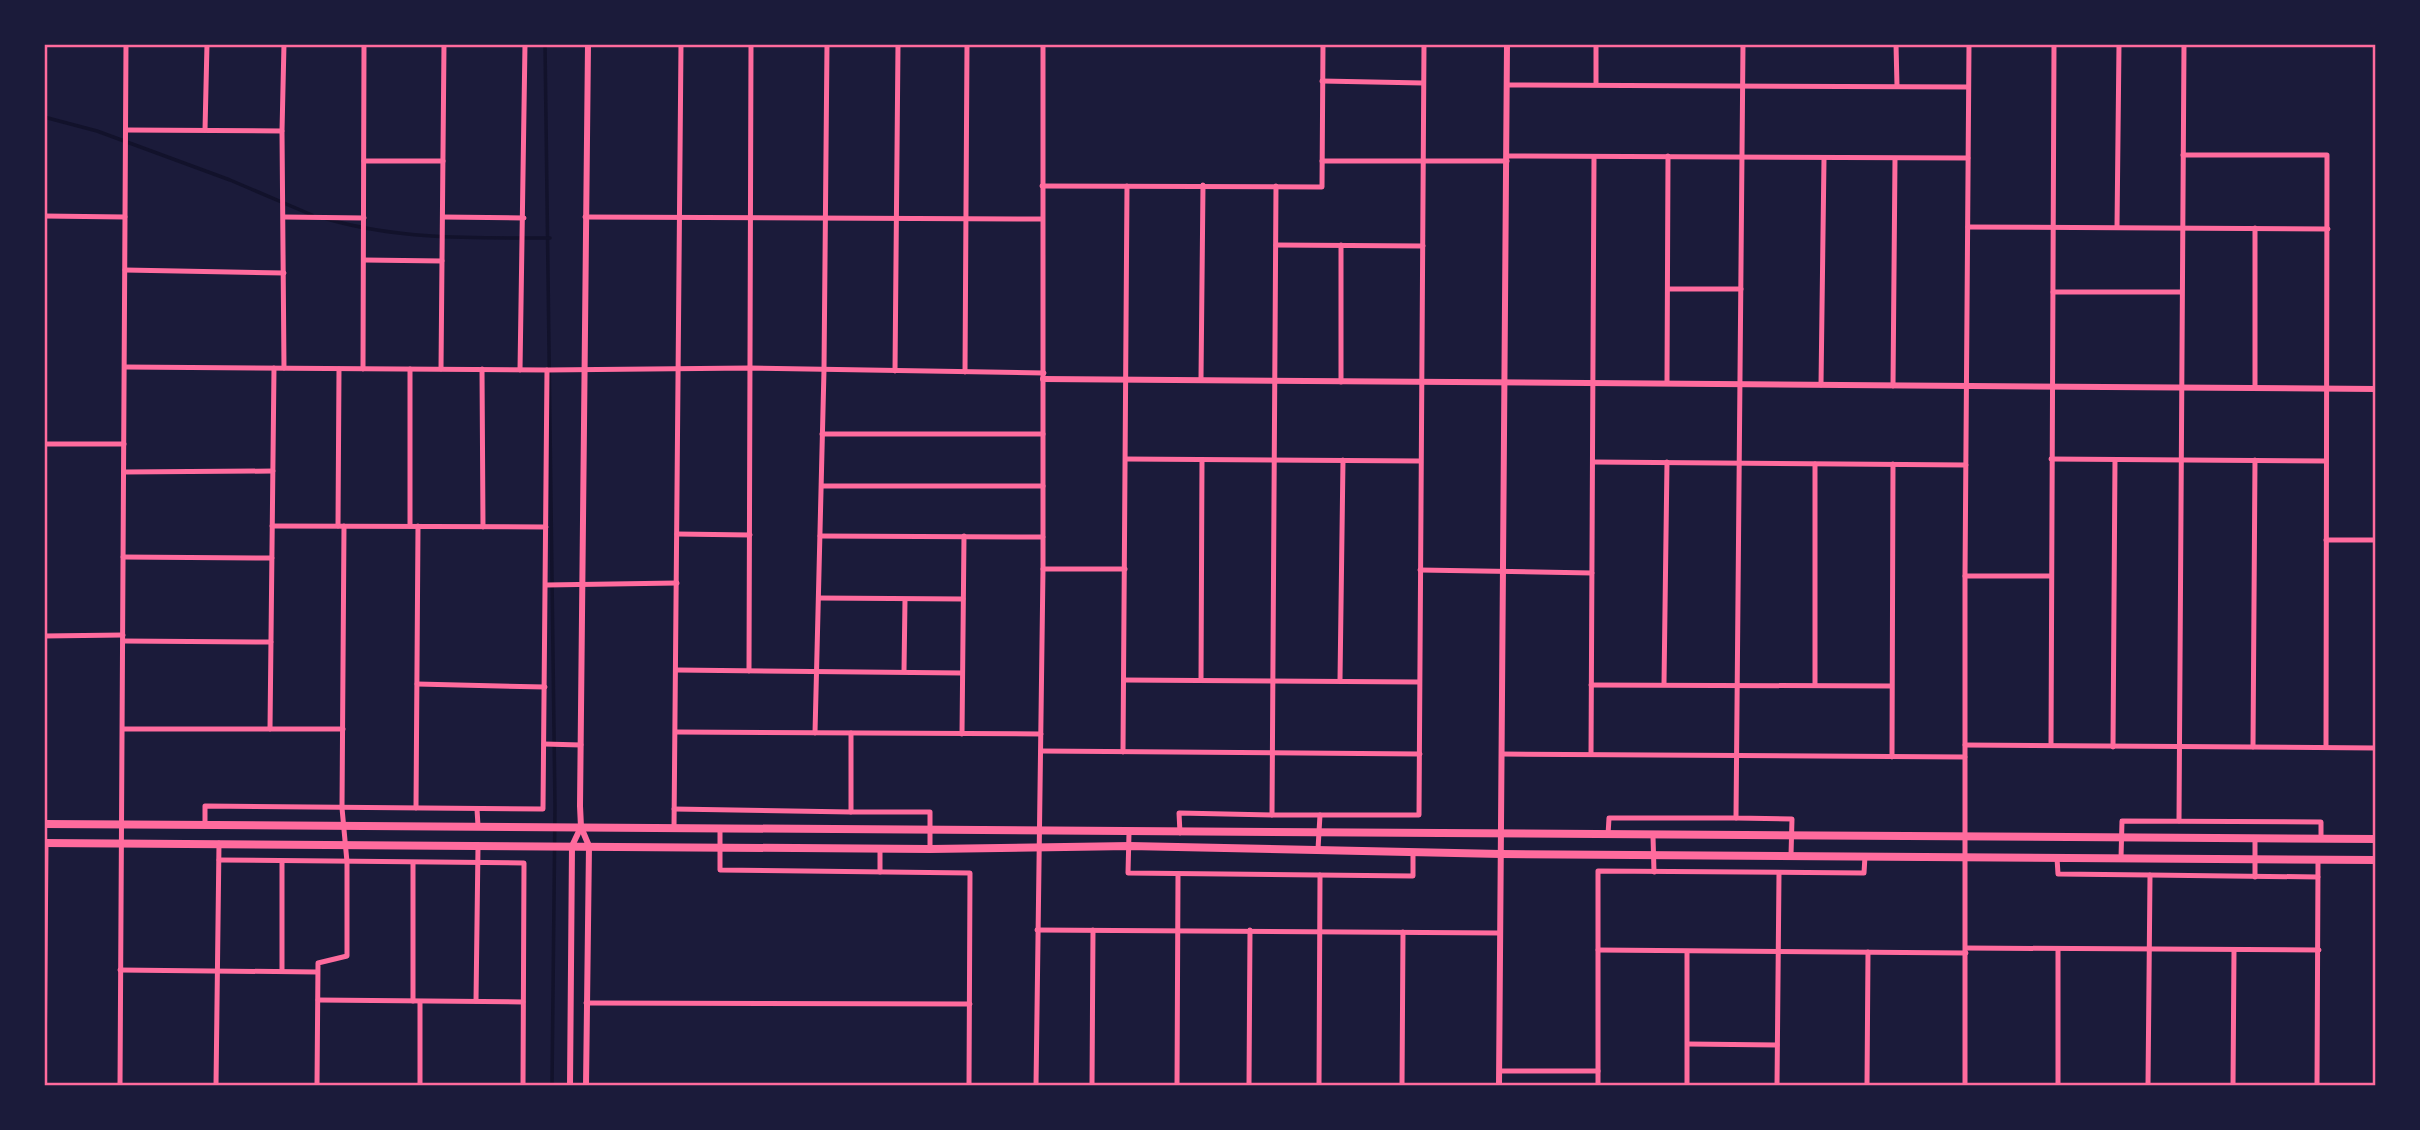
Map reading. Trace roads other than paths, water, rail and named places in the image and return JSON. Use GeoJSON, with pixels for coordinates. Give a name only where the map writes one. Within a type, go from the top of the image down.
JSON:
{"type":"FeatureCollection","features":[{"type":"Feature","properties":{"kind":"main road"},"geometry":{"type":"LineString","coordinates":[[44,824],[1319,834],[1502,833],[1965,839],[2376,839]]}},
{"type":"Feature","properties":{"kind":"main road"},"geometry":{"type":"LineString","coordinates":[[45,843],[930,849],[1130,846],[1501,854],[2376,860]]}},
{"type":"Feature","properties":{"kind":"street"},"geometry":{"type":"LineString","coordinates":[[120,1086],[126,44]]}},
{"type":"Feature","properties":{"kind":"street"},"geometry":{"type":"LineString","coordinates":[[205,130],[207,44]]}},
{"type":"Feature","properties":{"kind":"street"},"geometry":{"type":"LineString","coordinates":[[284,44],[284,368]]}},
{"type":"Feature","properties":{"kind":"street"},"geometry":{"type":"LineString","coordinates":[[363,369],[364,44]]}},
{"type":"Feature","properties":{"kind":"street"},"geometry":{"type":"LineString","coordinates":[[441,369],[444,44]]}},
{"type":"Feature","properties":{"kind":"street"},"geometry":{"type":"LineString","coordinates":[[520,370],[525,44]]}},
{"type":"Feature","properties":{"kind":"street"},"geometry":{"type":"LineString","coordinates":[[586,1086],[589,846],[581,827],[581,745],[588,44]]}},
{"type":"Feature","properties":{"kind":"street"},"geometry":{"type":"LineString","coordinates":[[674,829],[681,44]]}},
{"type":"Feature","properties":{"kind":"street"},"geometry":{"type":"LineString","coordinates":[[749,671],[751,44]]}},
{"type":"Feature","properties":{"kind":"street"},"geometry":{"type":"LineString","coordinates":[[815,733],[822,486],[827,44]]}},
{"type":"Feature","properties":{"kind":"street"},"geometry":{"type":"LineString","coordinates":[[895,371],[898,44]]}},
{"type":"Feature","properties":{"kind":"street"},"geometry":{"type":"LineString","coordinates":[[965,372],[967,44]]}},
{"type":"Feature","properties":{"kind":"street"},"geometry":{"type":"LineString","coordinates":[[1036,1086],[1043,569],[1043,44]]}},
{"type":"Feature","properties":{"kind":"street"},"geometry":{"type":"LineString","coordinates":[[1042,186],[1322,187],[1323,44]]}},
{"type":"Feature","properties":{"kind":"street"},"geometry":{"type":"LineString","coordinates":[[1180,833],[1179,813],[1419,815],[1419,461],[1424,44]]}},
{"type":"Feature","properties":{"kind":"street"},"geometry":{"type":"LineString","coordinates":[[1500,1086],[1507,44]]}},
{"type":"Feature","properties":{"kind":"street"},"geometry":{"type":"LineString","coordinates":[[1596,44],[1596,84]]}},
{"type":"Feature","properties":{"kind":"street"},"geometry":{"type":"LineString","coordinates":[[1736,818],[1743,44]]}},
{"type":"Feature","properties":{"kind":"street"},"geometry":{"type":"LineString","coordinates":[[1896,44],[1897,86]]}},
{"type":"Feature","properties":{"kind":"street"},"geometry":{"type":"LineString","coordinates":[[1965,1086],[1969,44]]}},
{"type":"Feature","properties":{"kind":"street"},"geometry":{"type":"LineString","coordinates":[[2052,745],[2050,576],[2054,44]]}},
{"type":"Feature","properties":{"kind":"street"},"geometry":{"type":"LineString","coordinates":[[2117,227],[2119,44]]}},
{"type":"Feature","properties":{"kind":"street"},"geometry":{"type":"LineString","coordinates":[[2179,821],[2179,460],[2184,44]]}},
{"type":"Feature","properties":{"kind":"street"},"geometry":{"type":"LineString","coordinates":[[1322,81],[1423,83]]}},
{"type":"Feature","properties":{"kind":"street"},"geometry":{"type":"LineString","coordinates":[[1507,85],[1968,87]]}},
{"type":"Feature","properties":{"kind":"street"},"geometry":{"type":"LineString","coordinates":[[126,130],[282,131]]}},
{"type":"Feature","properties":{"kind":"street"},"geometry":{"type":"LineString","coordinates":[[2183,155],[2328,155],[2326,747]]}},
{"type":"Feature","properties":{"kind":"street"},"geometry":{"type":"LineString","coordinates":[[1322,161],[1594,156],[1968,159]]}},
{"type":"Feature","properties":{"kind":"street"},"geometry":{"type":"LineString","coordinates":[[1591,754],[1594,156]]}},
{"type":"Feature","properties":{"kind":"street"},"geometry":{"type":"LineString","coordinates":[[1667,383],[1668,156]]}},
{"type":"Feature","properties":{"kind":"street"},"geometry":{"type":"LineString","coordinates":[[1821,385],[1824,159]]}},
{"type":"Feature","properties":{"kind":"street"},"geometry":{"type":"LineString","coordinates":[[1893,386],[1895,159]]}},
{"type":"Feature","properties":{"kind":"street"},"geometry":{"type":"LineString","coordinates":[[364,161],[443,161]]}},
{"type":"Feature","properties":{"kind":"street"},"geometry":{"type":"LineString","coordinates":[[1200,379],[1203,185]]}},
{"type":"Feature","properties":{"kind":"street"},"geometry":{"type":"LineString","coordinates":[[1123,752],[1128,186]]}},
{"type":"Feature","properties":{"kind":"street"},"geometry":{"type":"LineString","coordinates":[[1272,814],[1276,186]]}},
{"type":"Feature","properties":{"kind":"street"},"geometry":{"type":"LineString","coordinates":[[44,216],[125,217]]}},
{"type":"Feature","properties":{"kind":"street"},"geometry":{"type":"LineString","coordinates":[[284,217],[364,218]]}},
{"type":"Feature","properties":{"kind":"street"},"geometry":{"type":"LineString","coordinates":[[443,217],[524,218]]}},
{"type":"Feature","properties":{"kind":"street"},"geometry":{"type":"LineString","coordinates":[[585,217],[1042,219]]}},
{"type":"Feature","properties":{"kind":"street"},"geometry":{"type":"LineString","coordinates":[[1968,227],[2052,225],[2328,229]]}},
{"type":"Feature","properties":{"kind":"street"},"geometry":{"type":"LineString","coordinates":[[2255,228],[2255,387]]}},
{"type":"Feature","properties":{"kind":"street"},"geometry":{"type":"LineString","coordinates":[[1276,245],[1423,246]]}},
{"type":"Feature","properties":{"kind":"street"},"geometry":{"type":"LineString","coordinates":[[1341,245],[1341,382]]}},
{"type":"Feature","properties":{"kind":"street"},"geometry":{"type":"LineString","coordinates":[[364,260],[442,261]]}},
{"type":"Feature","properties":{"kind":"street"},"geometry":{"type":"LineString","coordinates":[[125,270],[284,273]]}},
{"type":"Feature","properties":{"kind":"street"},"geometry":{"type":"LineString","coordinates":[[1668,289],[1741,289]]}},
{"type":"Feature","properties":{"kind":"street"},"geometry":{"type":"LineString","coordinates":[[2053,292],[2181,292]]}},
{"type":"Feature","properties":{"kind":"street"},"geometry":{"type":"LineString","coordinates":[[125,367],[520,370],[750,368],[965,372],[1126,380],[2376,389]]}},
{"type":"Feature","properties":{"kind":"street"},"geometry":{"type":"LineString","coordinates":[[270,729],[274,368]]}},
{"type":"Feature","properties":{"kind":"street"},"geometry":{"type":"LineString","coordinates":[[317,1086],[318,963],[347,956],[347,862],[342,808],[339,369]]}},
{"type":"Feature","properties":{"kind":"street"},"geometry":{"type":"LineString","coordinates":[[410,369],[410,526]]}},
{"type":"Feature","properties":{"kind":"street"},"geometry":{"type":"LineString","coordinates":[[482,369],[483,527]]}},
{"type":"Feature","properties":{"kind":"street"},"geometry":{"type":"LineString","coordinates":[[205,826],[205,806],[542,809],[547,370]]}},
{"type":"Feature","properties":{"kind":"street"},"geometry":{"type":"LineString","coordinates":[[822,434],[1043,434]]}},
{"type":"Feature","properties":{"kind":"street"},"geometry":{"type":"LineString","coordinates":[[44,444],[124,444]]}},
{"type":"Feature","properties":{"kind":"street"},"geometry":{"type":"LineString","coordinates":[[1126,459],[1419,461]]}},
{"type":"Feature","properties":{"kind":"street"},"geometry":{"type":"LineString","coordinates":[[2051,459],[2326,461]]}},
{"type":"Feature","properties":{"kind":"street"},"geometry":{"type":"LineString","coordinates":[[1201,680],[1202,460]]}},
{"type":"Feature","properties":{"kind":"street"},"geometry":{"type":"LineString","coordinates":[[1340,680],[1343,460]]}},
{"type":"Feature","properties":{"kind":"street"},"geometry":{"type":"LineString","coordinates":[[2113,747],[2115,460]]}},
{"type":"Feature","properties":{"kind":"street"},"geometry":{"type":"LineString","coordinates":[[2253,747],[2255,460]]}},
{"type":"Feature","properties":{"kind":"street"},"geometry":{"type":"LineString","coordinates":[[1593,462],[1966,465]]}},
{"type":"Feature","properties":{"kind":"street"},"geometry":{"type":"LineString","coordinates":[[1664,684],[1667,462]]}},
{"type":"Feature","properties":{"kind":"street"},"geometry":{"type":"LineString","coordinates":[[1815,464],[1815,684]]}},
{"type":"Feature","properties":{"kind":"street"},"geometry":{"type":"LineString","coordinates":[[1892,757],[1893,464]]}},
{"type":"Feature","properties":{"kind":"street"},"geometry":{"type":"LineString","coordinates":[[124,472],[273,471]]}},
{"type":"Feature","properties":{"kind":"street"},"geometry":{"type":"LineString","coordinates":[[822,486],[1043,486]]}},
{"type":"Feature","properties":{"kind":"street"},"geometry":{"type":"LineString","coordinates":[[272,526],[546,527]]}},
{"type":"Feature","properties":{"kind":"street"},"geometry":{"type":"LineString","coordinates":[[416,808],[418,526]]}},
{"type":"Feature","properties":{"kind":"street"},"geometry":{"type":"LineString","coordinates":[[677,534],[750,535]]}},
{"type":"Feature","properties":{"kind":"street"},"geometry":{"type":"LineString","coordinates":[[820,536],[1043,537]]}},
{"type":"Feature","properties":{"kind":"street"},"geometry":{"type":"LineString","coordinates":[[962,734],[964,537]]}},
{"type":"Feature","properties":{"kind":"street"},"geometry":{"type":"LineString","coordinates":[[2326,540],[2376,540]]}},
{"type":"Feature","properties":{"kind":"street"},"geometry":{"type":"LineString","coordinates":[[123,558],[272,558]]}},
{"type":"Feature","properties":{"kind":"street"},"geometry":{"type":"LineString","coordinates":[[1043,569],[1125,569]]}},
{"type":"Feature","properties":{"kind":"street"},"geometry":{"type":"LineString","coordinates":[[1420,570],[1592,573]]}},
{"type":"Feature","properties":{"kind":"street"},"geometry":{"type":"LineString","coordinates":[[1965,576],[2050,576]]}},
{"type":"Feature","properties":{"kind":"street"},"geometry":{"type":"LineString","coordinates":[[546,585],[677,583]]}},
{"type":"Feature","properties":{"kind":"street"},"geometry":{"type":"LineString","coordinates":[[818,598],[963,599]]}},
{"type":"Feature","properties":{"kind":"street"},"geometry":{"type":"LineString","coordinates":[[904,671],[905,600]]}},
{"type":"Feature","properties":{"kind":"street"},"geometry":{"type":"LineString","coordinates":[[44,636],[271,642]]}},
{"type":"Feature","properties":{"kind":"street"},"geometry":{"type":"LineString","coordinates":[[677,670],[962,673]]}},
{"type":"Feature","properties":{"kind":"street"},"geometry":{"type":"LineString","coordinates":[[1124,680],[1419,682]]}},
{"type":"Feature","properties":{"kind":"street"},"geometry":{"type":"LineString","coordinates":[[417,684],[545,687]]}},
{"type":"Feature","properties":{"kind":"street"},"geometry":{"type":"LineString","coordinates":[[1591,685],[1891,686]]}},
{"type":"Feature","properties":{"kind":"street"},"geometry":{"type":"LineString","coordinates":[[123,729],[343,729]]}},
{"type":"Feature","properties":{"kind":"street"},"geometry":{"type":"LineString","coordinates":[[676,732],[1041,734]]}},
{"type":"Feature","properties":{"kind":"street"},"geometry":{"type":"LineString","coordinates":[[851,733],[851,812]]}},
{"type":"Feature","properties":{"kind":"street"},"geometry":{"type":"LineString","coordinates":[[544,744],[581,745]]}},
{"type":"Feature","properties":{"kind":"street"},"geometry":{"type":"LineString","coordinates":[[1965,745],[2376,748]]}},
{"type":"Feature","properties":{"kind":"street"},"geometry":{"type":"LineString","coordinates":[[1041,751],[1420,754]]}},
{"type":"Feature","properties":{"kind":"street"},"geometry":{"type":"LineString","coordinates":[[1502,754],[1965,757]]}},
{"type":"Feature","properties":{"kind":"street"},"geometry":{"type":"LineString","coordinates":[[477,809],[478,826]]}},
{"type":"Feature","properties":{"kind":"street"},"geometry":{"type":"LineString","coordinates":[[674,810],[930,812],[930,849]]}},
{"type":"Feature","properties":{"kind":"street"},"geometry":{"type":"LineString","coordinates":[[1318,849],[1320,815]]}},
{"type":"Feature","properties":{"kind":"street"},"geometry":{"type":"LineString","coordinates":[[1608,835],[1609,818],[1792,819],[1791,855]]}},
{"type":"Feature","properties":{"kind":"street"},"geometry":{"type":"LineString","coordinates":[[2121,858],[2122,821],[2321,822],[2321,839]]}},
{"type":"Feature","properties":{"kind":"street"},"geometry":{"type":"LineString","coordinates":[[570,1086],[572,846],[581,827]]}},
{"type":"Feature","properties":{"kind":"street"},"geometry":{"type":"LineString","coordinates":[[720,830],[720,870],[970,873],[969,1086]]}},
{"type":"Feature","properties":{"kind":"street"},"geometry":{"type":"LineString","coordinates":[[1129,832],[1128,873],[1413,876],[1413,853]]}},
{"type":"Feature","properties":{"kind":"street"},"geometry":{"type":"LineString","coordinates":[[1653,836],[1654,872]]}},
{"type":"Feature","properties":{"kind":"street"},"geometry":{"type":"LineString","coordinates":[[2255,839],[2255,877]]}},
{"type":"Feature","properties":{"kind":"street"},"geometry":{"type":"LineString","coordinates":[[44,1086],[45,843]]}},
{"type":"Feature","properties":{"kind":"street"},"geometry":{"type":"LineString","coordinates":[[216,1086],[219,843]]}},
{"type":"Feature","properties":{"kind":"street"},"geometry":{"type":"LineString","coordinates":[[476,1001],[478,846]]}},
{"type":"Feature","properties":{"kind":"street"},"geometry":{"type":"LineString","coordinates":[[880,848],[880,872]]}},
{"type":"Feature","properties":{"kind":"street"},"geometry":{"type":"LineString","coordinates":[[1598,1086],[1598,871],[1864,873],[1865,856]]}},
{"type":"Feature","properties":{"kind":"street"},"geometry":{"type":"LineString","coordinates":[[2057,858],[2058,874],[2318,877]]}},
{"type":"Feature","properties":{"kind":"street"},"geometry":{"type":"LineString","coordinates":[[219,860],[524,863],[523,1086]]}},
{"type":"Feature","properties":{"kind":"street"},"geometry":{"type":"LineString","coordinates":[[2317,1086],[2318,860]]}},
{"type":"Feature","properties":{"kind":"street"},"geometry":{"type":"LineString","coordinates":[[282,862],[282,971]]}},
{"type":"Feature","properties":{"kind":"street"},"geometry":{"type":"LineString","coordinates":[[413,864],[413,1001]]}},
{"type":"Feature","properties":{"kind":"street"},"geometry":{"type":"LineString","coordinates":[[1777,1086],[1779,873]]}},
{"type":"Feature","properties":{"kind":"street"},"geometry":{"type":"LineString","coordinates":[[1177,1086],[1178,874]]}},
{"type":"Feature","properties":{"kind":"street"},"geometry":{"type":"LineString","coordinates":[[1319,1086],[1321,875]]}},
{"type":"Feature","properties":{"kind":"street"},"geometry":{"type":"LineString","coordinates":[[2148,1086],[2150,875]]}},
{"type":"Feature","properties":{"kind":"street"},"geometry":{"type":"LineString","coordinates":[[1037,930],[1500,933]]}},
{"type":"Feature","properties":{"kind":"street"},"geometry":{"type":"LineString","coordinates":[[1092,1086],[1093,930]]}},
{"type":"Feature","properties":{"kind":"street"},"geometry":{"type":"LineString","coordinates":[[1249,1086],[1251,930]]}},
{"type":"Feature","properties":{"kind":"street"},"geometry":{"type":"LineString","coordinates":[[1402,1086],[1404,932]]}},
{"type":"Feature","properties":{"kind":"street"},"geometry":{"type":"LineString","coordinates":[[2058,949],[2058,1086]]}},
{"type":"Feature","properties":{"kind":"street"},"geometry":{"type":"LineString","coordinates":[[1598,950],[2319,950]]}},
{"type":"Feature","properties":{"kind":"street"},"geometry":{"type":"LineString","coordinates":[[2233,1086],[2234,950]]}},
{"type":"Feature","properties":{"kind":"street"},"geometry":{"type":"LineString","coordinates":[[1687,952],[1687,1086]]}},
{"type":"Feature","properties":{"kind":"street"},"geometry":{"type":"LineString","coordinates":[[1867,1086],[1868,952]]}},
{"type":"Feature","properties":{"kind":"street"},"geometry":{"type":"LineString","coordinates":[[120,970],[317,972]]}},
{"type":"Feature","properties":{"kind":"street"},"geometry":{"type":"LineString","coordinates":[[318,1000],[523,1002]]}},
{"type":"Feature","properties":{"kind":"street"},"geometry":{"type":"LineString","coordinates":[[420,1002],[420,1086]]}},
{"type":"Feature","properties":{"kind":"street"},"geometry":{"type":"LineString","coordinates":[[586,1003],[970,1004]]}},
{"type":"Feature","properties":{"kind":"street"},"geometry":{"type":"LineString","coordinates":[[1688,1044],[1777,1045]]}},
{"type":"Feature","properties":{"kind":"street"},"geometry":{"type":"LineString","coordinates":[[1500,1071],[1598,1071]]}},
{"type":"Feature","properties":{"kind":"waterway"},"geometry":{"type":"LineString","coordinates":[[545,44],[555,807],[552,1086]]}},
{"type":"Feature","properties":{"kind":"waterway"},"geometry":{"type":"LineString","coordinates":[[44,117],[97,131],[230,180],[312,215]]}},
{"type":"Feature","properties":{"kind":"waterway"},"geometry":{"type":"LineString","coordinates":[[327,219],[410,234],[465,238],[550,238]]}}]}
